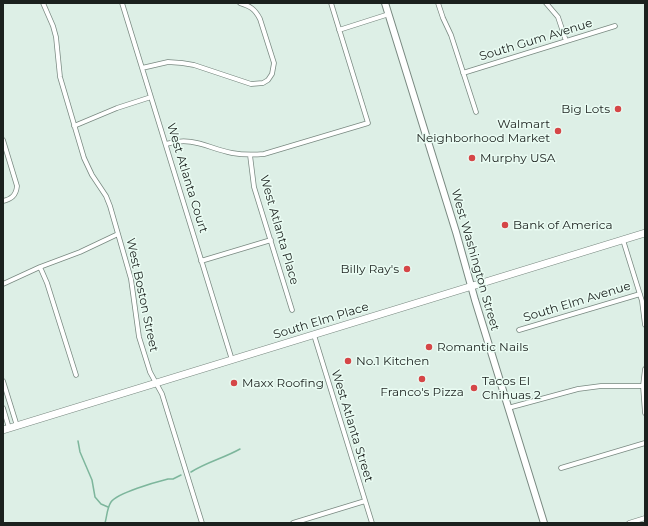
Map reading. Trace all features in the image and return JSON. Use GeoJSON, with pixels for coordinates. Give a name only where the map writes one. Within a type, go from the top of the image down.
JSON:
{"type":"FeatureCollection","features":[{"type":"Feature","properties":{"kind":"main road","name":"West Washington Street"},"geometry":{"type":"LineString","coordinates":[[385,3],[544,523]]}},
{"type":"Feature","properties":{"kind":"main road","name":"South Elm Place"},"geometry":{"type":"LineString","coordinates":[[6,429],[645,233]]}},
{"type":"Feature","properties":{"kind":"street","name":"West Boston Street"},"geometry":{"type":"LineString","coordinates":[[43,3],[56,37],[60,77],[74,126],[86,162],[106,196],[131,279],[139,337],[150,372],[162,394],[202,523]]}},
{"type":"Feature","properties":{"kind":"street","name":"West Atlanta Court"},"geometry":{"type":"LineString","coordinates":[[122,3],[232,360]]}},
{"type":"Feature","properties":{"kind":"street"},"geometry":{"type":"LineString","coordinates":[[142,68],[168,62],[182,63],[194,65],[252,84],[263,83],[268,80],[272,74],[274,63],[260,19],[257,13],[249,6],[240,3]]}},
{"type":"Feature","properties":{"kind":"street"},"geometry":{"type":"LineString","coordinates":[[166,144],[175,141],[194,141],[234,154],[250,155],[272,152],[368,123],[331,3]]}},
{"type":"Feature","properties":{"kind":"street"},"geometry":{"type":"LineString","coordinates":[[438,3],[451,34],[476,112]]}},
{"type":"Feature","properties":{"kind":"street"},"geometry":{"type":"LineString","coordinates":[[546,3],[558,17],[566,41]]}},
{"type":"Feature","properties":{"kind":"street"},"geometry":{"type":"LineString","coordinates":[[339,30],[389,14]]}},
{"type":"Feature","properties":{"kind":"street","name":"South Gum Avenue"},"geometry":{"type":"LineString","coordinates":[[463,73],[615,26]]}},
{"type":"Feature","properties":{"kind":"street"},"geometry":{"type":"LineString","coordinates":[[74,126],[117,108],[151,97]]}},
{"type":"Feature","properties":{"kind":"street"},"geometry":{"type":"LineString","coordinates":[[3,140],[16,183],[15,195],[3,202]]}},
{"type":"Feature","properties":{"kind":"street","name":"West Atlanta Place"},"geometry":{"type":"LineString","coordinates":[[250,155],[254,187],[292,310]]}},
{"type":"Feature","properties":{"kind":"street"},"geometry":{"type":"LineString","coordinates":[[3,284],[40,267],[80,252],[118,234]]}},
{"type":"Feature","properties":{"kind":"street"},"geometry":{"type":"LineString","coordinates":[[201,261],[271,240]]}},
{"type":"Feature","properties":{"kind":"street"},"geometry":{"type":"LineString","coordinates":[[623,240],[640,294],[645,324]]}},
{"type":"Feature","properties":{"kind":"street"},"geometry":{"type":"LineString","coordinates":[[40,267],[76,375]]}},
{"type":"Feature","properties":{"kind":"street","name":"South Elm Avenue"},"geometry":{"type":"LineString","coordinates":[[519,330],[640,294]]}},
{"type":"Feature","properties":{"kind":"street","name":"West Atlanta Street"},"geometry":{"type":"LineString","coordinates":[[314,335],[372,523]]}},
{"type":"Feature","properties":{"kind":"street"},"geometry":{"type":"LineString","coordinates":[[645,369],[643,386],[645,413]]}},
{"type":"Feature","properties":{"kind":"street"},"geometry":{"type":"LineString","coordinates":[[3,381],[17,426]]}},
{"type":"Feature","properties":{"kind":"street"},"geometry":{"type":"LineString","coordinates":[[508,408],[578,388],[601,386],[643,386]]}},
{"type":"Feature","properties":{"kind":"street"},"geometry":{"type":"LineString","coordinates":[[3,408],[6,429]]}},
{"type":"Feature","properties":{"kind":"street"},"geometry":{"type":"LineString","coordinates":[[561,468],[645,443]]}},
{"type":"Feature","properties":{"kind":"street"},"geometry":{"type":"LineString","coordinates":[[293,523],[365,501]]}},
{"type":"Feature","properties":{"kind":"street"},"geometry":{"type":"LineString","coordinates":[[628,523],[645,518]]}},
{"type":"Feature","properties":{"kind":"waterway"},"geometry":{"type":"LineString","coordinates":[[78,441],[80,452],[92,480],[95,497],[101,504],[108,507]]}},
{"type":"Feature","properties":{"kind":"waterway"},"geometry":{"type":"LineString","coordinates":[[191,472],[203,465],[240,449]]}},
{"type":"Feature","properties":{"kind":"waterway"},"geometry":{"type":"LineString","coordinates":[[105,523],[111,502],[121,495],[137,488],[168,479],[173,479],[181,475]]}},
{"type":"Feature","properties":{"kind":"place","name":"Big Lots"},"geometry":{"type":"Point","coordinates":[618,109]}},
{"type":"Feature","properties":{"kind":"place","name":"Walmart Neighborhood Market"},"geometry":{"type":"Point","coordinates":[558,131]}},
{"type":"Feature","properties":{"kind":"place","name":"Murphy USA"},"geometry":{"type":"Point","coordinates":[472,158]}},
{"type":"Feature","properties":{"kind":"place","name":"Bank of America"},"geometry":{"type":"Point","coordinates":[505,225]}},
{"type":"Feature","properties":{"kind":"place","name":"Billy Ray's"},"geometry":{"type":"Point","coordinates":[407,269]}},
{"type":"Feature","properties":{"kind":"place","name":"Romantic Nails"},"geometry":{"type":"Point","coordinates":[429,347]}},
{"type":"Feature","properties":{"kind":"place","name":"No.1 Kitchen"},"geometry":{"type":"Point","coordinates":[348,361]}},
{"type":"Feature","properties":{"kind":"place","name":"Franco's Pizza"},"geometry":{"type":"Point","coordinates":[422,379]}},
{"type":"Feature","properties":{"kind":"place","name":"Maxx Roofing"},"geometry":{"type":"Point","coordinates":[234,383]}},
{"type":"Feature","properties":{"kind":"place","name":"Tacos El Chihuas 2"},"geometry":{"type":"Point","coordinates":[474,388]}}]}
